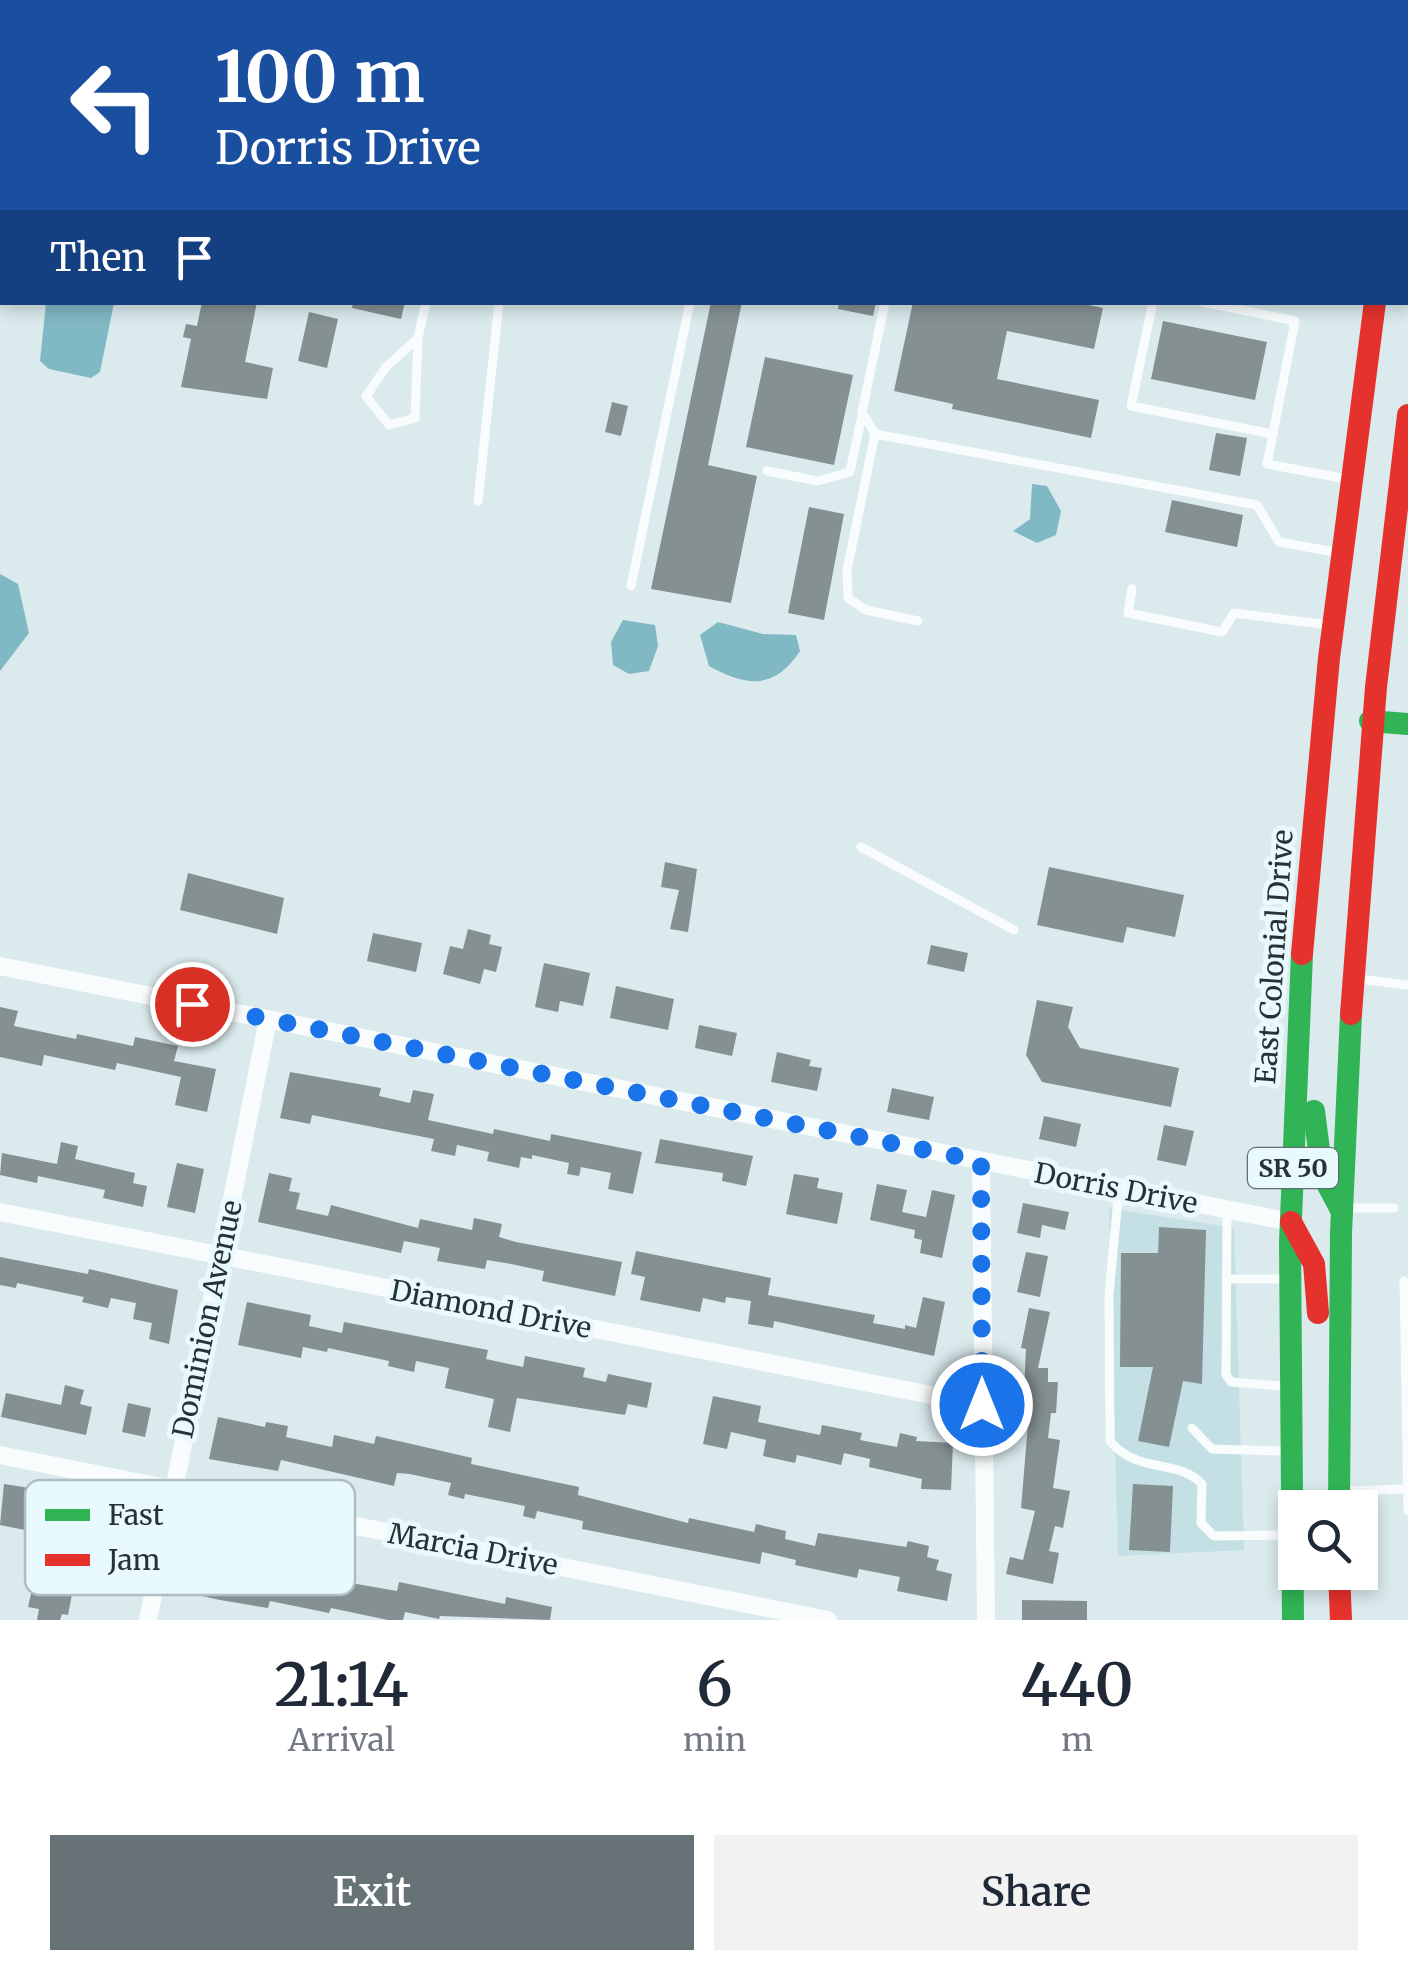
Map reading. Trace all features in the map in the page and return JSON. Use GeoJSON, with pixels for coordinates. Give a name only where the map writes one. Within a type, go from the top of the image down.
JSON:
{"type":"FeatureCollection","features":[{"type":"Feature","properties":{"kind":"main road","name":"East Colonial Drive"},"geometry":{"type":"LineString","coordinates":[[1291,1490],[1288,1387],[1298,1018],[1332,626],[1375,305]]}},
{"type":"Feature","properties":{"kind":"main road","name":"SR 50"},"geometry":{"type":"LineString","coordinates":[[1339,1490],[1340,1208],[1350,978],[1370,720],[1408,415]]}},
{"type":"Feature","properties":{"kind":"main road"},"geometry":{"type":"LineString","coordinates":[[1370,720],[1408,724]]}},
{"type":"Feature","properties":{"kind":"main road"},"geometry":{"type":"LineString","coordinates":[[1298,1018],[1311,1030],[1316,1165],[1322,1185],[1340,1208]]}},
{"type":"Feature","properties":{"kind":"main road"},"geometry":{"type":"LineString","coordinates":[[1291,1222],[1310,1246],[1318,1274],[1320,1448],[1338,1490]]}},
{"type":"Feature","properties":{"kind":"main road","name":"East Colonial Drive"},"geometry":{"type":"LineString","coordinates":[[1293,1590],[1293,1620]]}},
{"type":"Feature","properties":{"kind":"main road"},"geometry":{"type":"LineString","coordinates":[[1309,1590],[1311,1620]]}},
{"type":"Feature","properties":{"kind":"main road"},"geometry":{"type":"LineString","coordinates":[[1340,1590],[1341,1620]]}},
{"type":"Feature","properties":{"kind":"street","name":"Dorris Drive"},"geometry":{"type":"LineString","coordinates":[[0,966],[1291,1222]]}},
{"type":"Feature","properties":{"kind":"street","name":"Dominion Avenue"},"geometry":{"type":"LineString","coordinates":[[174,1480],[268,1019]]}},
{"type":"Feature","properties":{"kind":"street"},"geometry":{"type":"LineString","coordinates":[[981,1161],[986,1620]]}},
{"type":"Feature","properties":{"kind":"street","name":"Diamond Drive"},"geometry":{"type":"LineString","coordinates":[[0,1212],[982,1405]]}},
{"type":"Feature","properties":{"kind":"street","name":"Marcia Drive"},"geometry":{"type":"LineString","coordinates":[[0,1455],[126,1480]]}},
{"type":"Feature","properties":{"kind":"street","name":"Marcia Drive"},"geometry":{"type":"LineString","coordinates":[[355,1526],[828,1620]]}},
{"type":"Feature","properties":{"kind":"street","name":"Dominion Avenue"},"geometry":{"type":"LineString","coordinates":[[148,1620],[153,1595]]}},
{"type":"Feature","properties":{"kind":"lane"},"geometry":{"type":"LineString","coordinates":[[418,338],[386,367],[366,396],[388,425],[414,418],[418,338],[425,305]]}},
{"type":"Feature","properties":{"kind":"lane"},"geometry":{"type":"LineString","coordinates":[[478,500],[499,305]]}},
{"type":"Feature","properties":{"kind":"lane"},"geometry":{"type":"LineString","coordinates":[[631,586],[689,305]]}},
{"type":"Feature","properties":{"kind":"lane"},"geometry":{"type":"LineString","coordinates":[[767,471],[818,482],[850,472],[884,305]]}},
{"type":"Feature","properties":{"kind":"lane"},"geometry":{"type":"LineString","coordinates":[[1152,305],[1131,406],[1273,434]]}},
{"type":"Feature","properties":{"kind":"lane"},"geometry":{"type":"LineString","coordinates":[[1218,305],[1296,320],[1266,464],[1350,480]]}},
{"type":"Feature","properties":{"kind":"lane"},"geometry":{"type":"LineString","coordinates":[[862,412],[875,434],[847,570],[848,598],[866,610],[918,621]]}},
{"type":"Feature","properties":{"kind":"lane"},"geometry":{"type":"LineString","coordinates":[[875,434],[1258,505],[1279,542],[1340,553]]}},
{"type":"Feature","properties":{"kind":"lane"},"geometry":{"type":"LineString","coordinates":[[1132,590],[1128,613],[1222,632],[1234,613],[1332,626]]}},
{"type":"Feature","properties":{"kind":"lane"},"geometry":{"type":"LineString","coordinates":[[861,847],[1014,930]]}},
{"type":"Feature","properties":{"kind":"lane"},"geometry":{"type":"LineString","coordinates":[[1350,978],[1408,985]]}},
{"type":"Feature","properties":{"kind":"lane"},"geometry":{"type":"LineString","coordinates":[[1119,1188],[1109,1295],[1110,1440],[1122,1456],[1141,1464],[1194,1475],[1202,1484],[1201,1523],[1214,1536],[1278,1538]]}},
{"type":"Feature","properties":{"kind":"lane"},"geometry":{"type":"LineString","coordinates":[[1340,1208],[1394,1208]]}},
{"type":"Feature","properties":{"kind":"lane"},"geometry":{"type":"LineString","coordinates":[[1227,1210],[1226,1375],[1230,1382],[1288,1387]]}},
{"type":"Feature","properties":{"kind":"lane"},"geometry":{"type":"LineString","coordinates":[[1228,1279],[1290,1279]]}},
{"type":"Feature","properties":{"kind":"lane"},"geometry":{"type":"LineString","coordinates":[[1404,1281],[1408,1511]]}},
{"type":"Feature","properties":{"kind":"lane"},"geometry":{"type":"LineString","coordinates":[[1192,1428],[1212,1449],[1289,1451]]}},
{"type":"Feature","properties":{"kind":"lane"},"geometry":{"type":"LineString","coordinates":[[1378,1490],[1406,1489]]}},
{"type":"Feature","properties":{"kind":"shaded area"},"geometry":{"type":"Polygon","coordinates":[[[1109,1208],[1234,1228],[1244,1550],[1118,1556],[1109,1208]]]}},
{"type":"Feature","properties":{"kind":"water"},"geometry":{"type":"Polygon","coordinates":[[[46,305],[114,305],[100,372],[91,378],[49,369],[40,361],[46,305]]]}},
{"type":"Feature","properties":{"kind":"water"},"geometry":{"type":"Polygon","coordinates":[[[1032,484],[1047,486],[1061,511],[1056,535],[1037,543],[1013,531],[1030,519],[1032,484]]]}},
{"type":"Feature","properties":{"kind":"water"},"geometry":{"type":"Polygon","coordinates":[[[0,574],[18,584],[29,633],[0,671],[0,574]]]}},
{"type":"Feature","properties":{"kind":"water"},"geometry":{"type":"Polygon","coordinates":[[[623,620],[655,625],[658,646],[649,671],[629,674],[613,665],[611,642],[623,620]]]}},
{"type":"Feature","properties":{"kind":"water"},"geometry":{"type":"Polygon","coordinates":[[[718,622],[763,634],[796,635],[800,651],[769,679],[735,678],[709,666],[700,635],[718,622]]]}},
{"type":"Feature","properties":{"kind":"building"},"geometry":{"type":"Polygon","coordinates":[[[201,305],[256,305],[245,362],[273,368],[267,399],[181,387],[191,339],[183,337],[186,324],[197,326],[201,305]]]}},
{"type":"Feature","properties":{"kind":"building"},"geometry":{"type":"Polygon","coordinates":[[[352,305],[404,305],[401,319],[352,308],[352,305]]]}},
{"type":"Feature","properties":{"kind":"building"},"geometry":{"type":"Polygon","coordinates":[[[710,305],[741,305],[708,465],[757,476],[731,603],[651,589],[710,305]]]}},
{"type":"Feature","properties":{"kind":"building"},"geometry":{"type":"Polygon","coordinates":[[[839,305],[875,305],[873,316],[838,309],[839,305]]]}},
{"type":"Feature","properties":{"kind":"building"},"geometry":{"type":"Polygon","coordinates":[[[912,305],[1103,308],[1094,349],[1007,331],[997,379],[1099,400],[1091,438],[952,409],[953,404],[894,391],[912,305]]]}},
{"type":"Feature","properties":{"kind":"building"},"geometry":{"type":"Polygon","coordinates":[[[309,312],[338,319],[327,368],[298,361],[309,312]]]}},
{"type":"Feature","properties":{"kind":"building"},"geometry":{"type":"Polygon","coordinates":[[[1163,321],[1267,342],[1255,400],[1151,379],[1163,321]]]}},
{"type":"Feature","properties":{"kind":"building"},"geometry":{"type":"Polygon","coordinates":[[[765,357],[853,375],[834,465],[746,447],[765,357]]]}},
{"type":"Feature","properties":{"kind":"building"},"geometry":{"type":"Polygon","coordinates":[[[612,402],[628,406],[621,436],[605,432],[612,402]]]}},
{"type":"Feature","properties":{"kind":"building"},"geometry":{"type":"Polygon","coordinates":[[[1216,433],[1247,438],[1240,476],[1209,470],[1216,433]]]}},
{"type":"Feature","properties":{"kind":"building"},"geometry":{"type":"Polygon","coordinates":[[[1172,500],[1243,515],[1237,547],[1165,532],[1172,500]]]}},
{"type":"Feature","properties":{"kind":"building"},"geometry":{"type":"Polygon","coordinates":[[[809,507],[844,514],[824,620],[788,613],[809,507]]]}},
{"type":"Feature","properties":{"kind":"building"},"geometry":{"type":"Polygon","coordinates":[[[665,862],[697,869],[688,932],[670,929],[679,890],[661,887],[665,862]]]}},
{"type":"Feature","properties":{"kind":"building"},"geometry":{"type":"Polygon","coordinates":[[[1049,867],[1184,895],[1175,937],[1127,927],[1123,943],[1037,925],[1049,867]]]}},
{"type":"Feature","properties":{"kind":"building"},"geometry":{"type":"Polygon","coordinates":[[[188,873],[284,898],[277,934],[180,910],[188,873]]]}},
{"type":"Feature","properties":{"kind":"building"},"geometry":{"type":"Polygon","coordinates":[[[468,929],[491,935],[489,944],[502,947],[496,972],[484,969],[480,984],[443,974],[450,946],[463,949],[468,929]]]}},
{"type":"Feature","properties":{"kind":"building"},"geometry":{"type":"Polygon","coordinates":[[[373,933],[422,943],[416,972],[367,961],[373,933]]]}},
{"type":"Feature","properties":{"kind":"building"},"geometry":{"type":"Polygon","coordinates":[[[931,945],[968,953],[964,972],[927,964],[931,945]]]}},
{"type":"Feature","properties":{"kind":"building"},"geometry":{"type":"Polygon","coordinates":[[[544,963],[590,973],[583,1006],[560,1001],[558,1012],[535,1007],[544,963]]]}},
{"type":"Feature","properties":{"kind":"building"},"geometry":{"type":"Polygon","coordinates":[[[616,986],[674,999],[668,1030],[610,1018],[616,986]]]}},
{"type":"Feature","properties":{"kind":"building"},"geometry":{"type":"Polygon","coordinates":[[[1037,1000],[1073,1007],[1068,1027],[1080,1048],[1179,1068],[1171,1107],[1042,1082],[1026,1055],[1037,1000]]]}},
{"type":"Feature","properties":{"kind":"building"},"geometry":{"type":"Polygon","coordinates":[[[0,1007],[18,1011],[14,1026],[133,1046],[135,1037],[178,1046],[174,1061],[216,1069],[207,1112],[175,1105],[181,1077],[117,1063],[115,1070],[44,1055],[42,1066],[0,1057],[0,1007]]]}},
{"type":"Feature","properties":{"kind":"building"},"geometry":{"type":"Polygon","coordinates":[[[699,1025],[737,1033],[732,1056],[695,1048],[699,1025]]]}},
{"type":"Feature","properties":{"kind":"building"},"geometry":{"type":"Polygon","coordinates":[[[777,1052],[811,1060],[809,1066],[822,1068],[817,1091],[771,1082],[777,1052]]]}},
{"type":"Feature","properties":{"kind":"building"},"geometry":{"type":"Polygon","coordinates":[[[290,1072],[381,1088],[379,1096],[410,1103],[413,1090],[434,1094],[428,1120],[550,1141],[551,1134],[642,1152],[633,1194],[608,1189],[611,1173],[581,1167],[579,1176],[567,1174],[569,1163],[532,1155],[532,1159],[521,1157],[519,1168],[487,1161],[489,1152],[457,1145],[455,1156],[431,1151],[434,1139],[312,1115],[310,1124],[280,1118],[290,1072]]]}},
{"type":"Feature","properties":{"kind":"building"},"geometry":{"type":"Polygon","coordinates":[[[892,1088],[934,1097],[929,1120],[887,1112],[892,1088]]]}},
{"type":"Feature","properties":{"kind":"building"},"geometry":{"type":"Polygon","coordinates":[[[1044,1116],[1081,1124],[1076,1147],[1039,1139],[1044,1116]]]}},
{"type":"Feature","properties":{"kind":"building"},"geometry":{"type":"Polygon","coordinates":[[[1164,1125],[1194,1131],[1186,1166],[1157,1160],[1164,1125]]]}},
{"type":"Feature","properties":{"kind":"building"},"geometry":{"type":"Polygon","coordinates":[[[660,1139],[753,1156],[746,1186],[722,1181],[723,1173],[655,1163],[660,1139]]]}},
{"type":"Feature","properties":{"kind":"building"},"geometry":{"type":"Polygon","coordinates":[[[61,1142],[78,1146],[75,1159],[135,1173],[133,1183],[147,1186],[143,1207],[103,1198],[105,1190],[38,1176],[37,1183],[0,1175],[2,1153],[57,1164],[61,1142]]]}},
{"type":"Feature","properties":{"kind":"building"},"geometry":{"type":"Polygon","coordinates":[[[177,1163],[204,1169],[195,1213],[167,1207],[177,1163]]]}},
{"type":"Feature","properties":{"kind":"building"},"geometry":{"type":"Polygon","coordinates":[[[269,1173],[292,1178],[289,1191],[300,1193],[296,1209],[328,1216],[331,1205],[418,1228],[420,1219],[472,1230],[474,1218],[502,1224],[499,1237],[622,1262],[615,1296],[542,1281],[544,1271],[511,1264],[487,1260],[485,1269],[437,1261],[440,1248],[404,1241],[401,1253],[258,1222],[269,1173]]]}},
{"type":"Feature","properties":{"kind":"building"},"geometry":{"type":"Polygon","coordinates":[[[794,1174],[819,1178],[817,1188],[843,1193],[837,1224],[786,1214],[794,1174]]]}},
{"type":"Feature","properties":{"kind":"building"},"geometry":{"type":"Polygon","coordinates":[[[877,1184],[907,1190],[902,1212],[926,1217],[932,1190],[955,1195],[942,1258],[920,1253],[922,1240],[914,1238],[915,1230],[870,1220],[877,1184]]]}},
{"type":"Feature","properties":{"kind":"building"},"geometry":{"type":"Polygon","coordinates":[[[1023,1203],[1069,1212],[1065,1230],[1042,1225],[1040,1238],[1017,1233],[1023,1203]]]}},
{"type":"Feature","properties":{"kind":"building"},"geometry":{"type":"Polygon","coordinates":[[[1159,1227],[1206,1230],[1202,1384],[1183,1381],[1169,1447],[1138,1441],[1153,1367],[1120,1367],[1121,1253],[1158,1253],[1159,1227]]]}},
{"type":"Feature","properties":{"kind":"building"},"geometry":{"type":"Polygon","coordinates":[[[636,1251],[771,1278],[768,1295],[875,1315],[873,1323],[905,1329],[905,1325],[916,1328],[923,1297],[945,1302],[934,1356],[774,1321],[773,1328],[748,1324],[751,1301],[726,1297],[725,1303],[703,1298],[700,1312],[640,1300],[645,1277],[631,1274],[636,1251]]]}},
{"type":"Feature","properties":{"kind":"building"},"geometry":{"type":"Polygon","coordinates":[[[1026,1252],[1048,1256],[1040,1297],[1017,1292],[1026,1252]]]}},
{"type":"Feature","properties":{"kind":"building"},"geometry":{"type":"Polygon","coordinates":[[[0,1257],[88,1274],[89,1269],[178,1290],[169,1344],[149,1339],[152,1323],[133,1319],[136,1303],[111,1298],[108,1308],[82,1302],[84,1297],[17,1283],[16,1288],[0,1285],[0,1257]]]}},
{"type":"Feature","properties":{"kind":"building"},"geometry":{"type":"Polygon","coordinates":[[[247,1302],[311,1315],[309,1326],[342,1333],[344,1322],[488,1350],[486,1359],[523,1367],[525,1356],[585,1368],[583,1377],[606,1382],[608,1374],[652,1383],[647,1408],[628,1404],[625,1415],[517,1398],[510,1432],[488,1427],[494,1399],[445,1388],[449,1368],[416,1361],[414,1372],[388,1366],[389,1361],[328,1348],[327,1352],[303,1347],[301,1358],[238,1345],[247,1302]]]}},
{"type":"Feature","properties":{"kind":"building"},"geometry":{"type":"Polygon","coordinates":[[[1029,1308],[1050,1312],[1038,1368],[1048,1368],[1048,1382],[1058,1382],[1056,1413],[1051,1413],[1048,1438],[1060,1440],[1053,1488],[1070,1491],[1063,1528],[1055,1526],[1049,1551],[1059,1553],[1053,1584],[1006,1574],[1010,1557],[1023,1560],[1035,1511],[1021,1508],[1029,1412],[1023,1411],[1026,1349],[1021,1348],[1029,1308]]]}},
{"type":"Feature","properties":{"kind":"building"},"geometry":{"type":"Polygon","coordinates":[[[65,1385],[84,1390],[80,1404],[92,1407],[86,1435],[1,1417],[6,1393],[61,1405],[65,1385]]]}},
{"type":"Feature","properties":{"kind":"building"},"geometry":{"type":"Polygon","coordinates":[[[713,1396],[761,1406],[758,1422],[820,1435],[822,1425],[862,1433],[860,1440],[897,1447],[900,1433],[917,1437],[916,1441],[953,1443],[951,1490],[921,1489],[922,1479],[869,1467],[870,1459],[844,1453],[841,1465],[797,1455],[795,1463],[763,1456],[766,1440],[731,1432],[727,1449],[703,1444],[713,1396]]]}},
{"type":"Feature","properties":{"kind":"building"},"geometry":{"type":"Polygon","coordinates":[[[128,1403],[151,1408],[145,1437],[122,1432],[128,1403]]]}},
{"type":"Feature","properties":{"kind":"building"},"geometry":{"type":"Polygon","coordinates":[[[218,1417],[265,1427],[266,1422],[288,1426],[286,1437],[332,1447],[334,1435],[374,1444],[376,1436],[416,1445],[472,1458],[471,1464],[579,1487],[578,1495],[688,1523],[689,1518],[754,1532],[756,1524],[786,1531],[785,1539],[815,1546],[818,1533],[906,1547],[908,1541],[929,1546],[927,1557],[939,1560],[936,1570],[952,1574],[947,1601],[897,1591],[900,1577],[859,1569],[857,1578],[795,1565],[796,1560],[762,1552],[760,1564],[582,1529],[583,1521],[537,1511],[535,1519],[523,1516],[525,1506],[465,1494],[464,1499],[448,1495],[451,1483],[410,1474],[397,1473],[394,1486],[281,1460],[278,1471],[209,1459],[218,1417]]]}},
{"type":"Feature","properties":{"kind":"building"},"geometry":{"type":"Polygon","coordinates":[[[4,1484],[25,1487],[25,1530],[0,1525],[4,1484]]]}},
{"type":"Feature","properties":{"kind":"building"},"geometry":{"type":"Polygon","coordinates":[[[1133,1484],[1173,1486],[1170,1552],[1129,1550],[1133,1484]]]}},
{"type":"Feature","properties":{"kind":"building"},"geometry":{"type":"Polygon","coordinates":[[[399,1582],[505,1604],[506,1597],[552,1607],[550,1620],[440,1616],[439,1619],[405,1612],[403,1620],[388,1620],[331,1608],[329,1613],[270,1601],[268,1608],[198,1595],[355,1595],[355,1584],[397,1591],[399,1582]]]}},
{"type":"Feature","properties":{"kind":"building"},"geometry":{"type":"Polygon","coordinates":[[[31,1595],[72,1595],[68,1615],[62,1614],[60,1620],[37,1620],[39,1609],[28,1607],[31,1595]]]}},
{"type":"Feature","properties":{"kind":"building"},"geometry":{"type":"Polygon","coordinates":[[[1022,1600],[1087,1601],[1087,1620],[1022,1620],[1022,1600]]]}},
{"type":"Feature","properties":{"kind":"traffic: fast"},"geometry":{"type":"LineString","coordinates":[[1370,721],[1408,724]]}},
{"type":"Feature","properties":{"kind":"traffic: fast"},"geometry":{"type":"LineString","coordinates":[[1293,1620],[1290,1242],[1302,954]]}},
{"type":"Feature","properties":{"kind":"traffic: fast"},"geometry":{"type":"LineString","coordinates":[[1339,1490],[1341,1233],[1351,1014]]}},
{"type":"Feature","properties":{"kind":"traffic: fast"},"geometry":{"type":"LineString","coordinates":[[1314,1111],[1322,1174],[1340,1208]]}},
{"type":"Feature","properties":{"kind":"traffic: jam"},"geometry":{"type":"LineString","coordinates":[[1302,954],[1329,658],[1375,305]]}},
{"type":"Feature","properties":{"kind":"traffic: jam"},"geometry":{"type":"LineString","coordinates":[[1351,1014],[1376,687],[1408,415]]}},
{"type":"Feature","properties":{"kind":"traffic: jam"},"geometry":{"type":"LineString","coordinates":[[1291,1222],[1314,1264],[1318,1313]]}},
{"type":"Feature","properties":{"kind":"traffic: jam"},"geometry":{"type":"LineString","coordinates":[[1340,1590],[1341,1620]]}},
{"type":"Feature","properties":{"kind":"route"},"geometry":{"type":"LineString","coordinates":[[192,1004],[981,1161],[982,1405]]}}]}
